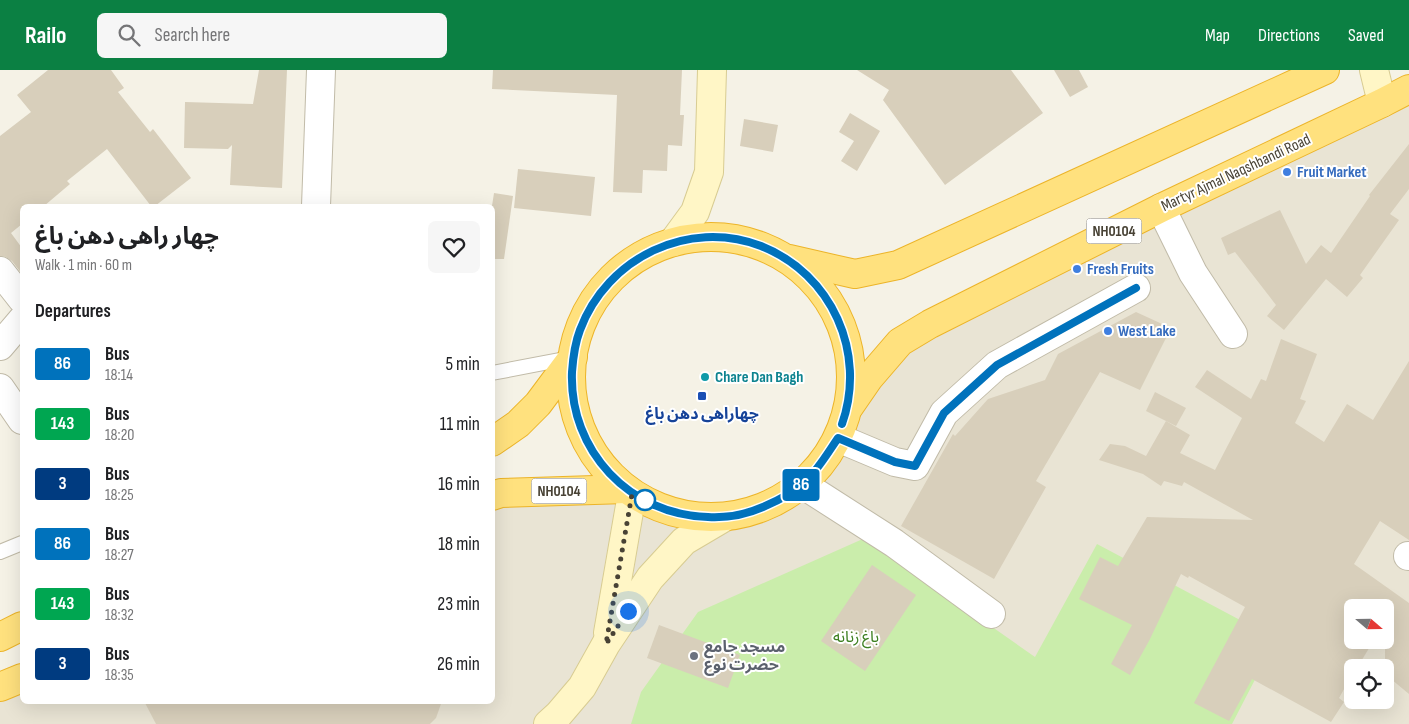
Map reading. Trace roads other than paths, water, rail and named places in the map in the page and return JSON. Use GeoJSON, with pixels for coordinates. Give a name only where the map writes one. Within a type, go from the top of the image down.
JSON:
{"type":"FeatureCollection","features":[{"type":"Feature","properties":{"kind":"highway","name":"NH0104"},"geometry":{"type":"LineString","coordinates":[[786,259],[855,274],[898,266],[1325,70]]}},
{"type":"Feature","properties":{"kind":"highway","name":"Martyr Ajmal Naqshbandi Road"},"geometry":{"type":"LineString","coordinates":[[847,411],[869,378],[900,342],[930,324],[1161,208],[1409,89]]}},
{"type":"Feature","properties":{"kind":"highway","name":"NH0104"},"geometry":{"type":"LineString","coordinates":[[702,238],[732,238],[760,246],[786,259],[809,277],[828,299],[841,325],[849,353],[851,382],[847,411],[838,438],[822,463],[802,484],[779,501],[752,512],[723,518],[691,516],[660,508],[629,491],[604,469],[588,444],[576,416],[572,387],[573,357],[580,331],[590,307],[606,285],[626,266],[648,252],[673,242],[702,238]]}},
{"type":"Feature","properties":{"kind":"highway","name":"NH0104"},"geometry":{"type":"LineString","coordinates":[[495,440],[518,424],[538,404],[573,357]]}},
{"type":"Feature","properties":{"kind":"highway","name":"NH0104"},"geometry":{"type":"LineString","coordinates":[[495,495],[501,493],[629,491]]}},
{"type":"Feature","properties":{"kind":"highway"},"geometry":{"type":"LineString","coordinates":[[0,637],[20,627]]}},
{"type":"Feature","properties":{"kind":"highway"},"geometry":{"type":"LineString","coordinates":[[0,687],[20,679]]}},
{"type":"Feature","properties":{"kind":"main road"},"geometry":{"type":"LineString","coordinates":[[673,242],[695,212],[709,172],[712,70]]}},
{"type":"Feature","properties":{"kind":"main road"},"geometry":{"type":"LineString","coordinates":[[1374,70],[1382,103]]}},
{"type":"Feature","properties":{"kind":"main road"},"geometry":{"type":"LineString","coordinates":[[606,644],[629,491]]}},
{"type":"Feature","properties":{"kind":"main road"},"geometry":{"type":"LineString","coordinates":[[548,724],[582,687],[606,644],[650,578],[684,541],[723,518]]}},
{"type":"Feature","properties":{"kind":"street"},"geometry":{"type":"LineString","coordinates":[[316,204],[321,70]]}},
{"type":"Feature","properties":{"kind":"street"},"geometry":{"type":"LineString","coordinates":[[1161,208],[1193,273],[1233,334]]}},
{"type":"Feature","properties":{"kind":"street"},"geometry":{"type":"LineString","coordinates":[[0,271],[20,296]]}},
{"type":"Feature","properties":{"kind":"street"},"geometry":{"type":"LineString","coordinates":[[838,438],[895,462],[915,466],[944,413],[997,365],[1136,288]]}},
{"type":"Feature","properties":{"kind":"street"},"geometry":{"type":"LineString","coordinates":[[0,346],[20,322]]}},
{"type":"Feature","properties":{"kind":"street"},"geometry":{"type":"LineString","coordinates":[[0,388],[20,417]]}},
{"type":"Feature","properties":{"kind":"street"},"geometry":{"type":"LineString","coordinates":[[802,484],[894,543],[991,614]]}},
{"type":"Feature","properties":{"kind":"lane"},"geometry":{"type":"LineString","coordinates":[[495,372],[573,357]]}},
{"type":"Feature","properties":{"kind":"lane"},"geometry":{"type":"LineString","coordinates":[[0,552],[20,544]]}},
{"type":"Feature","properties":{"kind":"place","name":"Fruit Market"},"geometry":{"type":"Point","coordinates":[1287,172]}},
{"type":"Feature","properties":{"kind":"place","name":"Fresh Fruits"},"geometry":{"type":"Point","coordinates":[1077,269]}},
{"type":"Feature","properties":{"kind":"place","name":"West Lake"},"geometry":{"type":"Point","coordinates":[1108,331]}},
{"type":"Feature","properties":{"kind":"place","name":"Chare Dan Bagh"},"geometry":{"type":"Point","coordinates":[705,377]}},
{"type":"Feature","properties":{"kind":"place","name":"چهاراهی دهن باغ"},"geometry":{"type":"Point","coordinates":[702,396]}},
{"type":"Feature","properties":{"kind":"place","name":"مسجد جامع حضرت نوع"},"geometry":{"type":"Point","coordinates":[694,656]}},
{"type":"Feature","properties":{"kind":"park label","name":"باغ زنانه"},"geometry":{"type":"Point","coordinates":[856,637]}}]}
